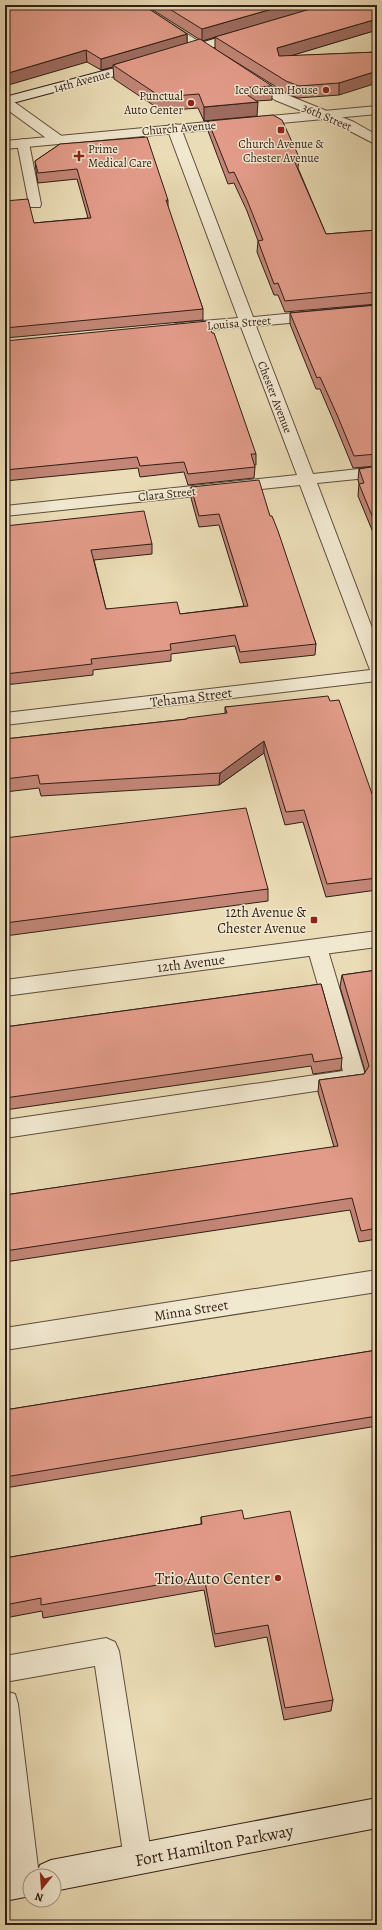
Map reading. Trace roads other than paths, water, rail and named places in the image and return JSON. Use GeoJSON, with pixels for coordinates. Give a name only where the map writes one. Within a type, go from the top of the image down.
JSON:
{"type":"FeatureCollection","features":[{"type":"Feature","properties":{"kind":"street","name":"36th Street"},"geometry":{"type":"LineString","coordinates":[[134,5],[280,97],[349,125],[377,141]]}},
{"type":"Feature","properties":{"kind":"street"},"geometry":{"type":"LineString","coordinates":[[169,56],[254,31]]}},
{"type":"Feature","properties":{"kind":"street","name":"14th Avenue"},"geometry":{"type":"LineString","coordinates":[[5,102],[153,61]]}},
{"type":"Feature","properties":{"kind":"street"},"geometry":{"type":"LineString","coordinates":[[5,102],[58,140]]}},
{"type":"Feature","properties":{"kind":"street","name":"Church Avenue"},"geometry":{"type":"LineString","coordinates":[[5,145],[377,110]]}},
{"type":"Feature","properties":{"kind":"street","name":"Chester Avenue"},"geometry":{"type":"LineString","coordinates":[[174,128],[377,666]]}},
{"type":"Feature","properties":{"kind":"street","name":"Louisa Street"},"geometry":{"type":"LineString","coordinates":[[163,330],[377,310]]}},
{"type":"Feature","properties":{"kind":"street","name":"Clara Street"},"geometry":{"type":"LineString","coordinates":[[5,511],[377,472]]}},
{"type":"Feature","properties":{"kind":"street","name":"Tehama Street"},"geometry":{"type":"LineString","coordinates":[[5,719],[377,675]]}},
{"type":"Feature","properties":{"kind":"street","name":"12th Avenue"},"geometry":{"type":"LineString","coordinates":[[5,988],[377,939]]}},
{"type":"Feature","properties":{"kind":"street","name":"Minna Street"},"geometry":{"type":"LineString","coordinates":[[5,1339],[377,1282]]}},
{"type":"Feature","properties":{"kind":"street","name":"Fort Hamilton Parkway"},"geometry":{"type":"LineString","coordinates":[[62,1874],[377,1813]]}},
{"type":"Feature","properties":{"kind":"lane"},"geometry":{"type":"LineString","coordinates":[[22,143],[35,204]]}},
{"type":"Feature","properties":{"kind":"lane"},"geometry":{"type":"LineString","coordinates":[[5,1129],[355,1078],[316,947]]}},
{"type":"Feature","properties":{"kind":"lane"},"geometry":{"type":"LineString","coordinates":[[5,1669],[106,1651],[138,1859]]}},
{"type":"Feature","properties":{"kind":"lane"},"geometry":{"type":"LineString","coordinates":[[5,1704],[26,1868]]}},
{"type":"Feature","properties":{"kind":"place","name":"Ice Cream House"},"geometry":{"type":"Point","coordinates":[326,90]}},
{"type":"Feature","properties":{"kind":"place","name":"Punctual Auto Center"},"geometry":{"type":"Point","coordinates":[191,103]}},
{"type":"Feature","properties":{"kind":"place","name":"Church Avenue & Chester Avenue"},"geometry":{"type":"Point","coordinates":[281,130]}},
{"type":"Feature","properties":{"kind":"place","name":"Prime Medical Care"},"geometry":{"type":"Point","coordinates":[79,156]}},
{"type":"Feature","properties":{"kind":"place","name":"12th Avenue & Chester Avenue"},"geometry":{"type":"Point","coordinates":[314,920]}},
{"type":"Feature","properties":{"kind":"place","name":"Trio Auto Center"},"geometry":{"type":"Point","coordinates":[278,1578]}}]}
